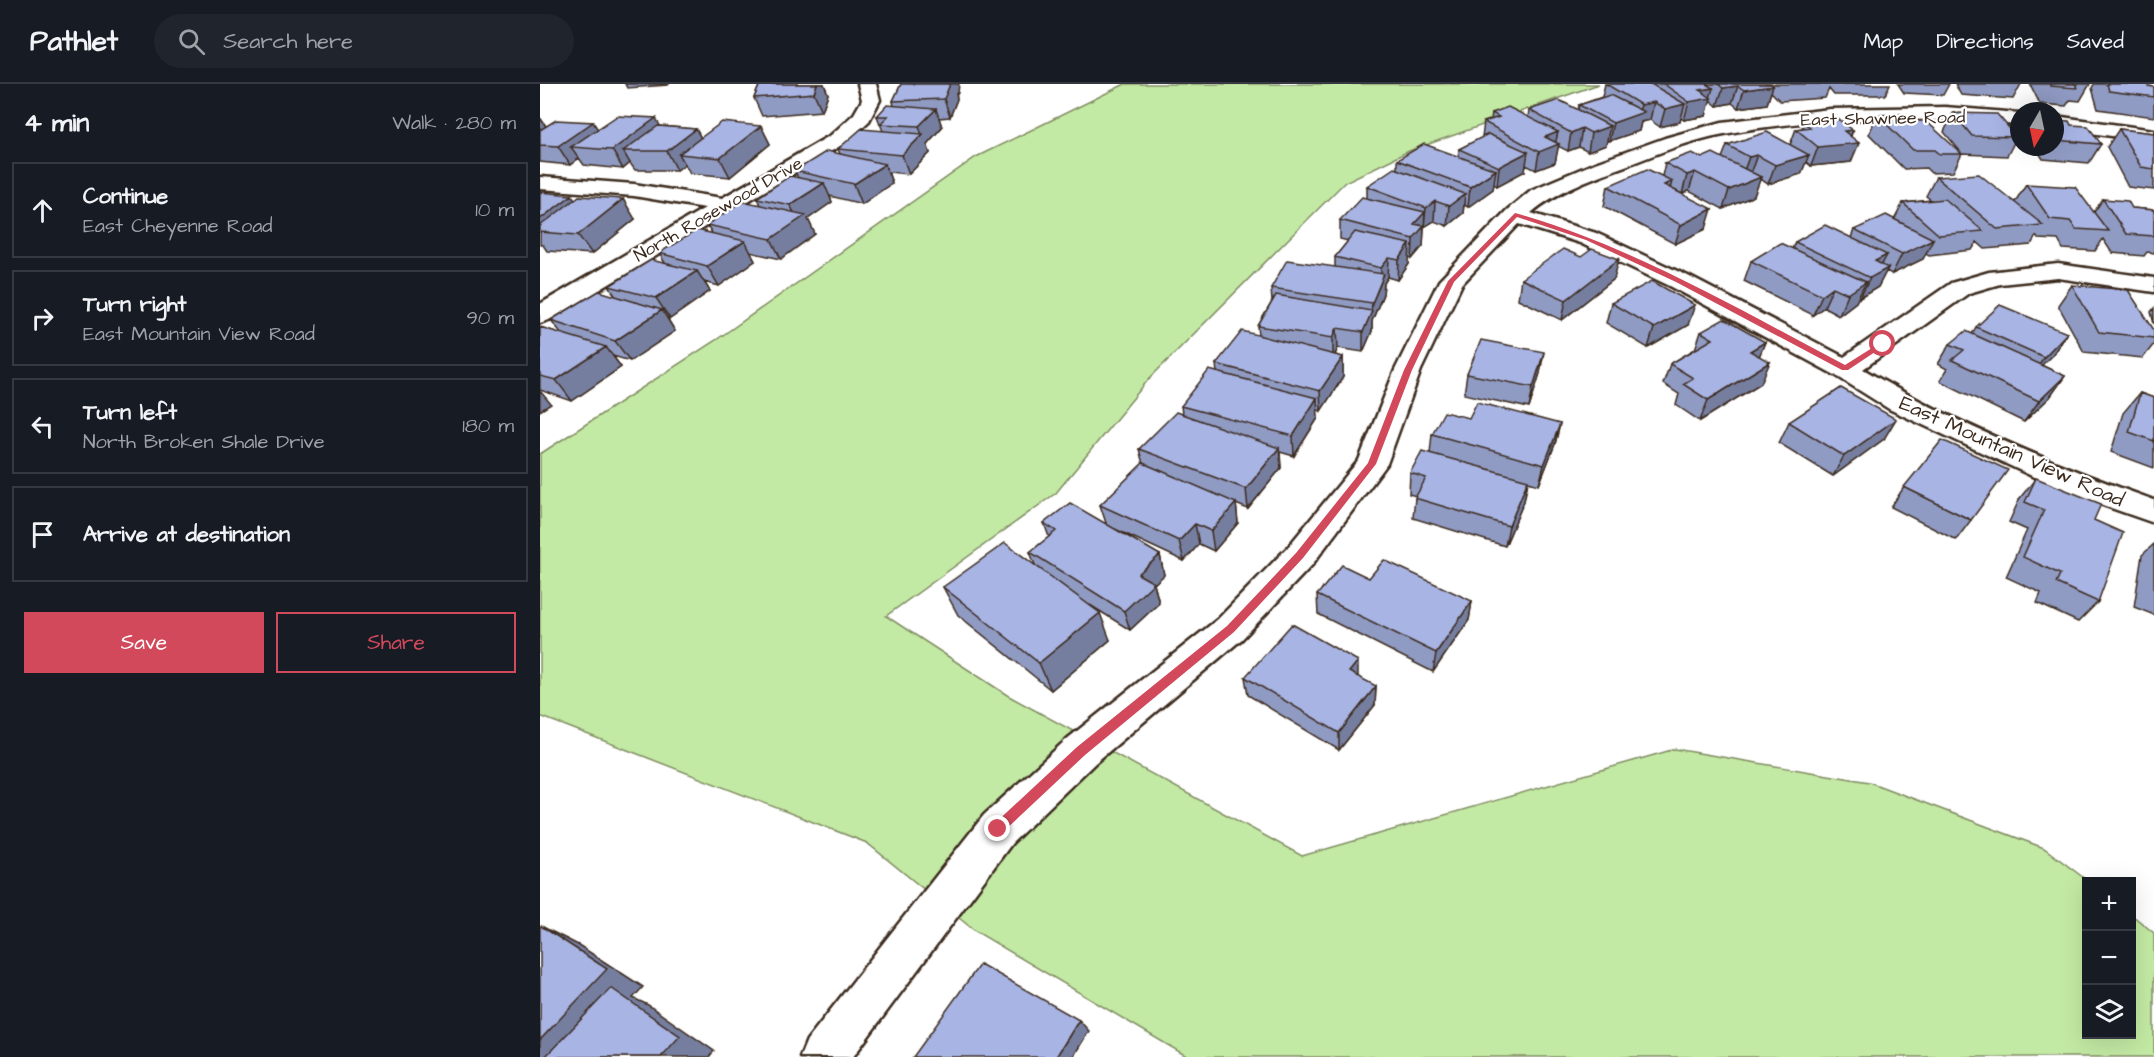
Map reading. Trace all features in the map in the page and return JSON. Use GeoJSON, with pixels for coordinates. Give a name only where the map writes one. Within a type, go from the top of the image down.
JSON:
{"type":"FeatureCollection","features":[{"type":"Feature","properties":{"kind":"street","name":"North Rosewood Drive"},"geometry":{"type":"LineString","coordinates":[[540,315],[724,204],[838,139],[862,117],[871,100],[867,84]]}},
{"type":"Feature","properties":{"kind":"street","name":"East Shawnee Road"},"geometry":{"type":"LineString","coordinates":[[824,1057],[998,829],[1081,751],[1230,629],[1300,556],[1372,464],[1408,370],[1451,281],[1515,215],[1539,195],[1602,167],[1672,142],[1722,128],[1830,115],[1945,113],[2010,118]]}},
{"type":"Feature","properties":{"kind":"street"},"geometry":{"type":"LineString","coordinates":[[2064,123],[2154,136]]}},
{"type":"Feature","properties":{"kind":"street"},"geometry":{"type":"LineString","coordinates":[[540,183],[634,190],[724,204]]}},
{"type":"Feature","properties":{"kind":"street","name":"East Mountain View Road"},"geometry":{"type":"LineString","coordinates":[[1515,215],[1588,238],[1679,281],[1845,369],[1899,403],[2079,485],[2154,512]]}},
{"type":"Feature","properties":{"kind":"street"},"geometry":{"type":"LineString","coordinates":[[1845,369],[1960,288],[1998,277],[2058,272],[2154,285]]}},
{"type":"Feature","properties":{"kind":"green space"},"geometry":{"type":"Polygon","coordinates":[[[1125,84],[1599,84],[1409,151],[1345,182],[1148,380],[1056,493],[886,616],[1007,695],[1302,856],[1675,749],[1869,782],[2044,848],[2083,877],[2082,1039],[2136,1039],[2136,918],[2154,933],[2154,1057],[1188,1057],[975,931],[867,843],[540,716],[540,454],[716,340],[976,157],[1125,84]]]}},
{"type":"Feature","properties":{"kind":"building"},"geometry":{"type":"Polygon","coordinates":[[[760,84],[817,84],[814,93],[754,98],[760,84]]]}},
{"type":"Feature","properties":{"kind":"building"},"geometry":{"type":"Polygon","coordinates":[[[901,84],[950,84],[944,99],[893,101],[901,84]]]}},
{"type":"Feature","properties":{"kind":"building"},"geometry":{"type":"Polygon","coordinates":[[[1606,84],[1651,84],[1685,104],[1665,109],[1654,102],[1641,105],[1606,84]]]}},
{"type":"Feature","properties":{"kind":"building"},"geometry":{"type":"Polygon","coordinates":[[[1664,84],[1706,84],[1713,88],[1700,90],[1711,98],[1689,102],[1664,84]]]}},
{"type":"Feature","properties":{"kind":"building"},"geometry":{"type":"Polygon","coordinates":[[[1718,84],[1770,84],[1773,86],[1744,90],[1738,86],[1723,88],[1718,84]]]}},
{"type":"Feature","properties":{"kind":"building"},"geometry":{"type":"Polygon","coordinates":[[[2050,84],[2075,84],[2077,88],[2050,86],[2050,84]]]}},
{"type":"Feature","properties":{"kind":"building"},"geometry":{"type":"Polygon","coordinates":[[[2107,84],[2147,84],[2154,87],[2154,97],[2109,91],[2107,84]]]}},
{"type":"Feature","properties":{"kind":"building"},"geometry":{"type":"Polygon","coordinates":[[[1610,95],[1644,112],[1613,123],[1579,105],[1610,95]]]}},
{"type":"Feature","properties":{"kind":"building"},"geometry":{"type":"Polygon","coordinates":[[[1559,100],[1610,126],[1591,133],[1582,128],[1571,133],[1529,110],[1559,100]]]}},
{"type":"Feature","properties":{"kind":"building"},"geometry":{"type":"Polygon","coordinates":[[[887,105],[936,109],[919,126],[880,124],[888,116],[877,116],[887,105]]]}},
{"type":"Feature","properties":{"kind":"building"},"geometry":{"type":"Polygon","coordinates":[[[1508,107],[1558,132],[1545,137],[1559,144],[1539,152],[1484,122],[1499,117],[1492,113],[1508,107]]]}},
{"type":"Feature","properties":{"kind":"building"},"geometry":{"type":"Polygon","coordinates":[[[1953,113],[1997,114],[2010,129],[2010,137],[1972,136],[1953,113]]]}},
{"type":"Feature","properties":{"kind":"building"},"geometry":{"type":"Polygon","coordinates":[[[1902,114],[1909,121],[1926,121],[1962,154],[1913,150],[1877,115],[1902,114]]]}},
{"type":"Feature","properties":{"kind":"building"},"geometry":{"type":"Polygon","coordinates":[[[617,116],[656,118],[612,150],[571,147],[617,116]]]}},
{"type":"Feature","properties":{"kind":"building"},"geometry":{"type":"Polygon","coordinates":[[[1838,119],[1853,130],[1844,131],[1859,143],[1818,147],[1796,129],[1810,127],[1804,123],[1838,119]]]}},
{"type":"Feature","properties":{"kind":"building"},"geometry":{"type":"Polygon","coordinates":[[[556,120],[593,122],[558,146],[540,145],[540,130],[556,120]]]}},
{"type":"Feature","properties":{"kind":"building"},"geometry":{"type":"Polygon","coordinates":[[[2064,121],[2069,121],[2071,125],[2088,126],[2101,144],[2064,141],[2064,121]]]}},
{"type":"Feature","properties":{"kind":"building"},"geometry":{"type":"Polygon","coordinates":[[[722,122],[761,126],[720,158],[679,154],[722,122]]]}},
{"type":"Feature","properties":{"kind":"building"},"geometry":{"type":"Polygon","coordinates":[[[658,126],[696,129],[667,151],[623,151],[658,126]]]}},
{"type":"Feature","properties":{"kind":"building"},"geometry":{"type":"Polygon","coordinates":[[[861,129],[923,134],[902,155],[838,149],[861,129]]]}},
{"type":"Feature","properties":{"kind":"building"},"geometry":{"type":"Polygon","coordinates":[[[2119,129],[2154,133],[2154,169],[2141,167],[2119,129]]]}},
{"type":"Feature","properties":{"kind":"building"},"geometry":{"type":"Polygon","coordinates":[[[1767,132],[1809,155],[1775,165],[1757,155],[1749,157],[1727,145],[1767,132]]]}},
{"type":"Feature","properties":{"kind":"building"},"geometry":{"type":"Polygon","coordinates":[[[1488,134],[1528,152],[1499,167],[1459,149],[1488,134]]]}},
{"type":"Feature","properties":{"kind":"building"},"geometry":{"type":"Polygon","coordinates":[[[1424,144],[1496,170],[1470,187],[1397,160],[1424,144]]]}},
{"type":"Feature","properties":{"kind":"building"},"geometry":{"type":"Polygon","coordinates":[[[827,151],[885,164],[854,184],[795,171],[827,151]]]}},
{"type":"Feature","properties":{"kind":"building"},"geometry":{"type":"Polygon","coordinates":[[[1692,153],[1702,158],[1713,153],[1761,177],[1729,190],[1695,172],[1687,175],[1665,163],[1692,153]]]}},
{"type":"Feature","properties":{"kind":"building"},"geometry":{"type":"Polygon","coordinates":[[[1394,168],[1465,194],[1449,206],[1435,201],[1426,208],[1367,186],[1394,168]]]}},
{"type":"Feature","properties":{"kind":"building"},"geometry":{"type":"Polygon","coordinates":[[[1647,169],[1672,181],[1664,185],[1712,209],[1681,225],[1608,186],[1647,169]]]}},
{"type":"Feature","properties":{"kind":"building"},"geometry":{"type":"Polygon","coordinates":[[[1979,174],[2043,225],[1997,229],[1936,177],[1979,174]]]}},
{"type":"Feature","properties":{"kind":"building"},"geometry":{"type":"Polygon","coordinates":[[[790,176],[824,183],[790,205],[757,198],[790,176]]]}},
{"type":"Feature","properties":{"kind":"building"},"geometry":{"type":"Polygon","coordinates":[[[2026,184],[2075,187],[2108,231],[2076,229],[2070,221],[2050,219],[2026,184]]]}},
{"type":"Feature","properties":{"kind":"building"},"geometry":{"type":"Polygon","coordinates":[[[540,192],[572,195],[540,219],[540,192]]]}},
{"type":"Feature","properties":{"kind":"building"},"geometry":{"type":"Polygon","coordinates":[[[579,196],[623,199],[578,235],[540,232],[540,226],[579,196]]]}},
{"type":"Feature","properties":{"kind":"building"},"geometry":{"type":"Polygon","coordinates":[[[1362,197],[1425,212],[1414,224],[1424,226],[1413,239],[1340,220],[1362,197]]]}},
{"type":"Feature","properties":{"kind":"building"},"geometry":{"type":"Polygon","coordinates":[[[1945,199],[1983,231],[1939,235],[1903,203],[1945,199]]]}},
{"type":"Feature","properties":{"kind":"building"},"geometry":{"type":"Polygon","coordinates":[[[2103,199],[2128,201],[2132,208],[2154,210],[2154,236],[2126,234],[2103,199]]]}},
{"type":"Feature","properties":{"kind":"building"},"geometry":{"type":"Polygon","coordinates":[[[743,201],[806,215],[771,239],[707,225],[743,201]]]}},
{"type":"Feature","properties":{"kind":"building"},"geometry":{"type":"Polygon","coordinates":[[[1886,215],[1933,239],[1902,254],[1854,230],[1886,215]]]}},
{"type":"Feature","properties":{"kind":"building"},"geometry":{"type":"Polygon","coordinates":[[[1825,225],[1887,255],[1875,261],[1888,268],[1870,278],[1795,242],[1825,225]]]}},
{"type":"Feature","properties":{"kind":"building"},"geometry":{"type":"Polygon","coordinates":[[[697,230],[745,241],[707,266],[659,253],[697,230]]]}},
{"type":"Feature","properties":{"kind":"building"},"geometry":{"type":"Polygon","coordinates":[[[1355,232],[1410,244],[1399,260],[1389,258],[1381,268],[1335,257],[1355,232]]]}},
{"type":"Feature","properties":{"kind":"building"},"geometry":{"type":"Polygon","coordinates":[[[1780,243],[1866,282],[1848,294],[1833,287],[1822,295],[1751,261],[1780,243]]]}},
{"type":"Feature","properties":{"kind":"building"},"geometry":{"type":"Polygon","coordinates":[[[1563,249],[1581,257],[1592,249],[1619,259],[1566,300],[1521,279],[1563,249]]]}},
{"type":"Feature","properties":{"kind":"building"},"geometry":{"type":"Polygon","coordinates":[[[651,260],[697,271],[656,298],[609,286],[651,260]]]}},
{"type":"Feature","properties":{"kind":"building"},"geometry":{"type":"Polygon","coordinates":[[[1287,260],[1384,274],[1372,303],[1271,288],[1287,260]]]}},
{"type":"Feature","properties":{"kind":"building"},"geometry":{"type":"Polygon","coordinates":[[[1652,281],[1695,305],[1654,328],[1611,303],[1652,281]]]}},
{"type":"Feature","properties":{"kind":"building"},"geometry":{"type":"Polygon","coordinates":[[[2072,285],[2128,290],[2154,330],[2154,338],[2099,332],[2072,285]]]}},
{"type":"Feature","properties":{"kind":"building"},"geometry":{"type":"Polygon","coordinates":[[[599,291],[662,310],[615,341],[551,320],[599,291]]]}},
{"type":"Feature","properties":{"kind":"building"},"geometry":{"type":"Polygon","coordinates":[[[1276,295],[1372,311],[1363,332],[1337,328],[1333,338],[1258,326],[1276,295]]]}},
{"type":"Feature","properties":{"kind":"building"},"geometry":{"type":"Polygon","coordinates":[[[2000,305],[2067,333],[2044,357],[1976,327],[2000,305]]]}},
{"type":"Feature","properties":{"kind":"building"},"geometry":{"type":"Polygon","coordinates":[[[1724,319],[1765,342],[1750,351],[1770,362],[1708,400],[1683,384],[1693,378],[1670,364],[1713,339],[1701,332],[1724,319]]]}},
{"type":"Feature","properties":{"kind":"building"},"geometry":{"type":"Polygon","coordinates":[[[540,327],[606,347],[556,380],[540,376],[540,327]]]}},
{"type":"Feature","properties":{"kind":"building"},"geometry":{"type":"Polygon","coordinates":[[[1242,331],[1343,357],[1320,391],[1216,364],[1242,331]]]}},
{"type":"Feature","properties":{"kind":"building"},"geometry":{"type":"Polygon","coordinates":[[[1966,331],[2065,376],[2039,401],[1952,360],[1964,350],[1950,344],[1966,331]]]}},
{"type":"Feature","properties":{"kind":"building"},"geometry":{"type":"Polygon","coordinates":[[[1481,340],[1544,352],[1533,387],[1467,374],[1481,340]]]}},
{"type":"Feature","properties":{"kind":"building"},"geometry":{"type":"Polygon","coordinates":[[[1209,370],[1317,398],[1293,436],[1181,406],[1209,370]]]}},
{"type":"Feature","properties":{"kind":"building"},"geometry":{"type":"Polygon","coordinates":[[[1841,388],[1896,419],[1844,456],[1789,422],[1841,388]]]}},
{"type":"Feature","properties":{"kind":"building"},"geometry":{"type":"Polygon","coordinates":[[[2140,393],[2154,398],[2154,441],[2129,432],[2140,393]]]}},
{"type":"Feature","properties":{"kind":"building"},"geometry":{"type":"Polygon","coordinates":[[[1477,402],[1560,424],[1544,465],[1432,434],[1444,412],[1469,418],[1477,402]]]}},
{"type":"Feature","properties":{"kind":"building"},"geometry":{"type":"Polygon","coordinates":[[[1176,412],[1279,448],[1246,489],[1139,449],[1176,412]]]}},
{"type":"Feature","properties":{"kind":"building"},"geometry":{"type":"Polygon","coordinates":[[[1942,440],[2008,470],[1971,520],[1904,487],[1942,440]]]}},
{"type":"Feature","properties":{"kind":"building"},"geometry":{"type":"Polygon","coordinates":[[[1422,451],[1528,480],[1509,526],[1415,498],[1426,478],[1410,473],[1422,451]]]}},
{"type":"Feature","properties":{"kind":"building"},"geometry":{"type":"Polygon","coordinates":[[[1143,463],[1236,503],[1211,531],[1195,524],[1179,541],[1100,505],[1143,463]]]}},
{"type":"Feature","properties":{"kind":"building"},"geometry":{"type":"Polygon","coordinates":[[[2036,478],[2101,504],[2094,520],[2123,533],[2098,602],[2056,583],[2060,574],[2023,557],[2044,510],[2025,502],[2036,478]]]}},
{"type":"Feature","properties":{"kind":"building"},"geometry":{"type":"Polygon","coordinates":[[[1070,503],[1160,555],[1138,574],[1154,583],[1124,611],[1030,552],[1056,531],[1044,523],[1070,503]]]}},
{"type":"Feature","properties":{"kind":"building"},"geometry":{"type":"Polygon","coordinates":[[[1005,543],[1100,613],[1039,663],[943,587],[1005,543]]]}},
{"type":"Feature","properties":{"kind":"building"},"geometry":{"type":"Polygon","coordinates":[[[1384,560],[1472,601],[1436,653],[1317,595],[1342,565],[1369,578],[1384,560]]]}},
{"type":"Feature","properties":{"kind":"building"},"geometry":{"type":"Polygon","coordinates":[[[1292,624],[1358,661],[1349,672],[1376,686],[1339,733],[1245,677],[1292,624]]]}},
{"type":"Feature","properties":{"kind":"building"},"geometry":{"type":"Polygon","coordinates":[[[540,927],[607,969],[540,1040],[540,927]]]}},
{"type":"Feature","properties":{"kind":"building"},"geometry":{"type":"Polygon","coordinates":[[[980,964],[1079,1020],[1056,1057],[913,1057],[980,964]]]}},
{"type":"Feature","properties":{"kind":"building"},"geometry":{"type":"Polygon","coordinates":[[[611,988],[680,1036],[661,1057],[545,1057],[611,988]]]}},
{"type":"Feature","properties":{"kind":"route"},"geometry":{"type":"LineString","coordinates":[[998,829],[1081,751],[1230,629],[1300,556],[1372,464],[1408,370],[1451,281],[1515,215],[1588,238],[1679,281],[1845,369],[1883,344]]}}]}
